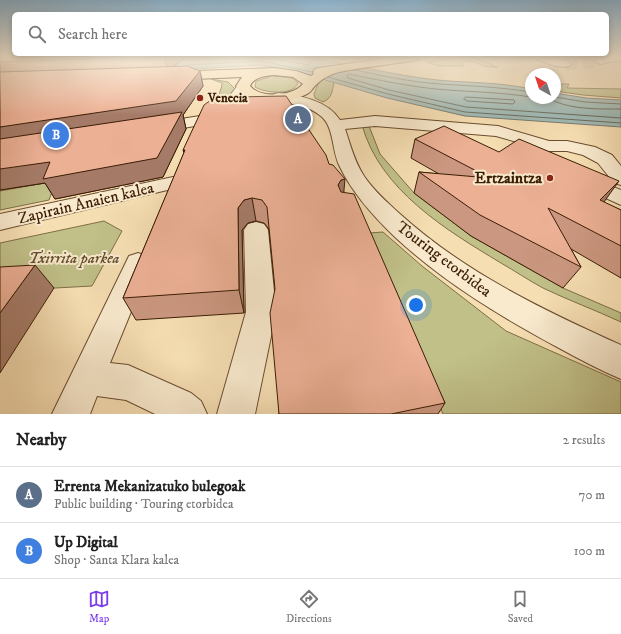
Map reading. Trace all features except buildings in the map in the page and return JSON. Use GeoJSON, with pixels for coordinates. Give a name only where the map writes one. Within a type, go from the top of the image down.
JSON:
{"type":"FeatureCollection","features":[{"type":"Feature","properties":{"kind":"main road"},"geometry":{"type":"LineString","coordinates":[[162,77],[193,76]]}},
{"type":"Feature","properties":{"kind":"main road"},"geometry":{"type":"LineString","coordinates":[[208,76],[243,86],[250,93],[274,97],[310,93]]}},
{"type":"Feature","properties":{"kind":"main road"},"geometry":{"type":"LineString","coordinates":[[243,86],[253,76]]}},
{"type":"Feature","properties":{"kind":"main road"},"geometry":{"type":"LineString","coordinates":[[302,76],[305,77],[310,93]]}},
{"type":"Feature","properties":{"kind":"main road"},"geometry":{"type":"LineString","coordinates":[[310,93],[320,76]]}},
{"type":"Feature","properties":{"kind":"street"},"geometry":{"type":"LineString","coordinates":[[142,130],[200,121],[213,111],[226,105],[238,96],[243,86]]}},
{"type":"Feature","properties":{"kind":"street","name":"Touring etorbidea"},"geometry":{"type":"LineString","coordinates":[[226,105],[247,100],[274,97],[298,101],[310,93],[336,125],[345,158],[358,180],[364,204],[389,218],[429,252],[503,303],[621,362]]}},
{"type":"Feature","properties":{"kind":"street"},"geometry":{"type":"LineString","coordinates":[[160,211],[200,121]]}},
{"type":"Feature","properties":{"kind":"street"},"geometry":{"type":"LineString","coordinates":[[336,125],[375,121],[498,131],[548,146],[567,146],[589,151],[605,159],[621,178]]}},
{"type":"Feature","properties":{"kind":"street"},"geometry":{"type":"LineString","coordinates":[[468,129],[533,158]]}},
{"type":"Feature","properties":{"kind":"street","name":"Zapirain Anaien kalea"},"geometry":{"type":"LineString","coordinates":[[0,222],[181,165]]}},
{"type":"Feature","properties":{"kind":"street"},"geometry":{"type":"LineString","coordinates":[[595,186],[621,198]]}},
{"type":"Feature","properties":{"kind":"street"},"geometry":{"type":"LineString","coordinates":[[236,414],[261,312],[256,230]]}},
{"type":"Feature","properties":{"kind":"street"},"geometry":{"type":"LineString","coordinates":[[71,414],[148,239]]}},
{"type":"Feature","properties":{"kind":"street"},"geometry":{"type":"LineString","coordinates":[[88,376],[128,383],[178,406],[188,414]]}},
{"type":"Feature","properties":{"kind":"green space"},"geometry":{"type":"Polygon","coordinates":[[[275,76],[292,78],[298,83],[291,90],[285,92],[272,92],[255,87],[256,81],[275,76]]]}},
{"type":"Feature","properties":{"kind":"green space"},"geometry":{"type":"Polygon","coordinates":[[[325,78],[334,83],[330,97],[323,102],[315,98],[314,94],[318,84],[325,78]]]}},
{"type":"Feature","properties":{"kind":"green space"},"geometry":{"type":"Polygon","coordinates":[[[211,79],[228,82],[235,89],[233,93],[224,100],[221,99],[219,95],[222,83],[211,79]]]}},
{"type":"Feature","properties":{"kind":"green space"},"geometry":{"type":"Polygon","coordinates":[[[561,84],[569,84],[567,88],[621,89],[621,98],[561,92],[561,84]]]}},
{"type":"Feature","properties":{"kind":"green space"},"geometry":{"type":"Polygon","coordinates":[[[362,125],[369,126],[380,154],[414,193],[471,236],[563,288],[621,313],[621,322],[562,297],[532,282],[459,237],[438,222],[399,189],[371,148],[362,125]]]}},
{"type":"Feature","properties":{"kind":"green space"},"geometry":{"type":"Polygon","coordinates":[[[56,181],[49,200],[0,210],[0,191],[56,181]]]}},
{"type":"Feature","properties":{"kind":"green space","name":"Txirrita parkea"},"geometry":{"type":"Polygon","coordinates":[[[104,221],[122,231],[92,286],[0,291],[0,243],[104,221]]]}},
{"type":"Feature","properties":{"kind":"green space"},"geometry":{"type":"Polygon","coordinates":[[[383,232],[422,266],[506,331],[621,382],[621,414],[443,414],[369,233],[383,232]]]}},
{"type":"Feature","properties":{"kind":"water"},"geometry":{"type":"Polygon","coordinates":[[[313,76],[412,76],[519,87],[525,88],[525,104],[561,104],[561,94],[586,98],[621,100],[621,127],[465,116],[387,98],[313,76]]]}},
{"type":"Feature","properties":{"kind":"place","name":"Venecia"},"geometry":{"type":"Point","coordinates":[200,98]}},
{"type":"Feature","properties":{"kind":"place","name":"Errenta Mekanizatuko bulegoak"},"geometry":{"type":"Point","coordinates":[298,119]}},
{"type":"Feature","properties":{"kind":"place","name":"Up Digital"},"geometry":{"type":"Point","coordinates":[56,135]}},
{"type":"Feature","properties":{"kind":"place","name":"Ertzaintza"},"geometry":{"type":"Point","coordinates":[550,178]}}]}
